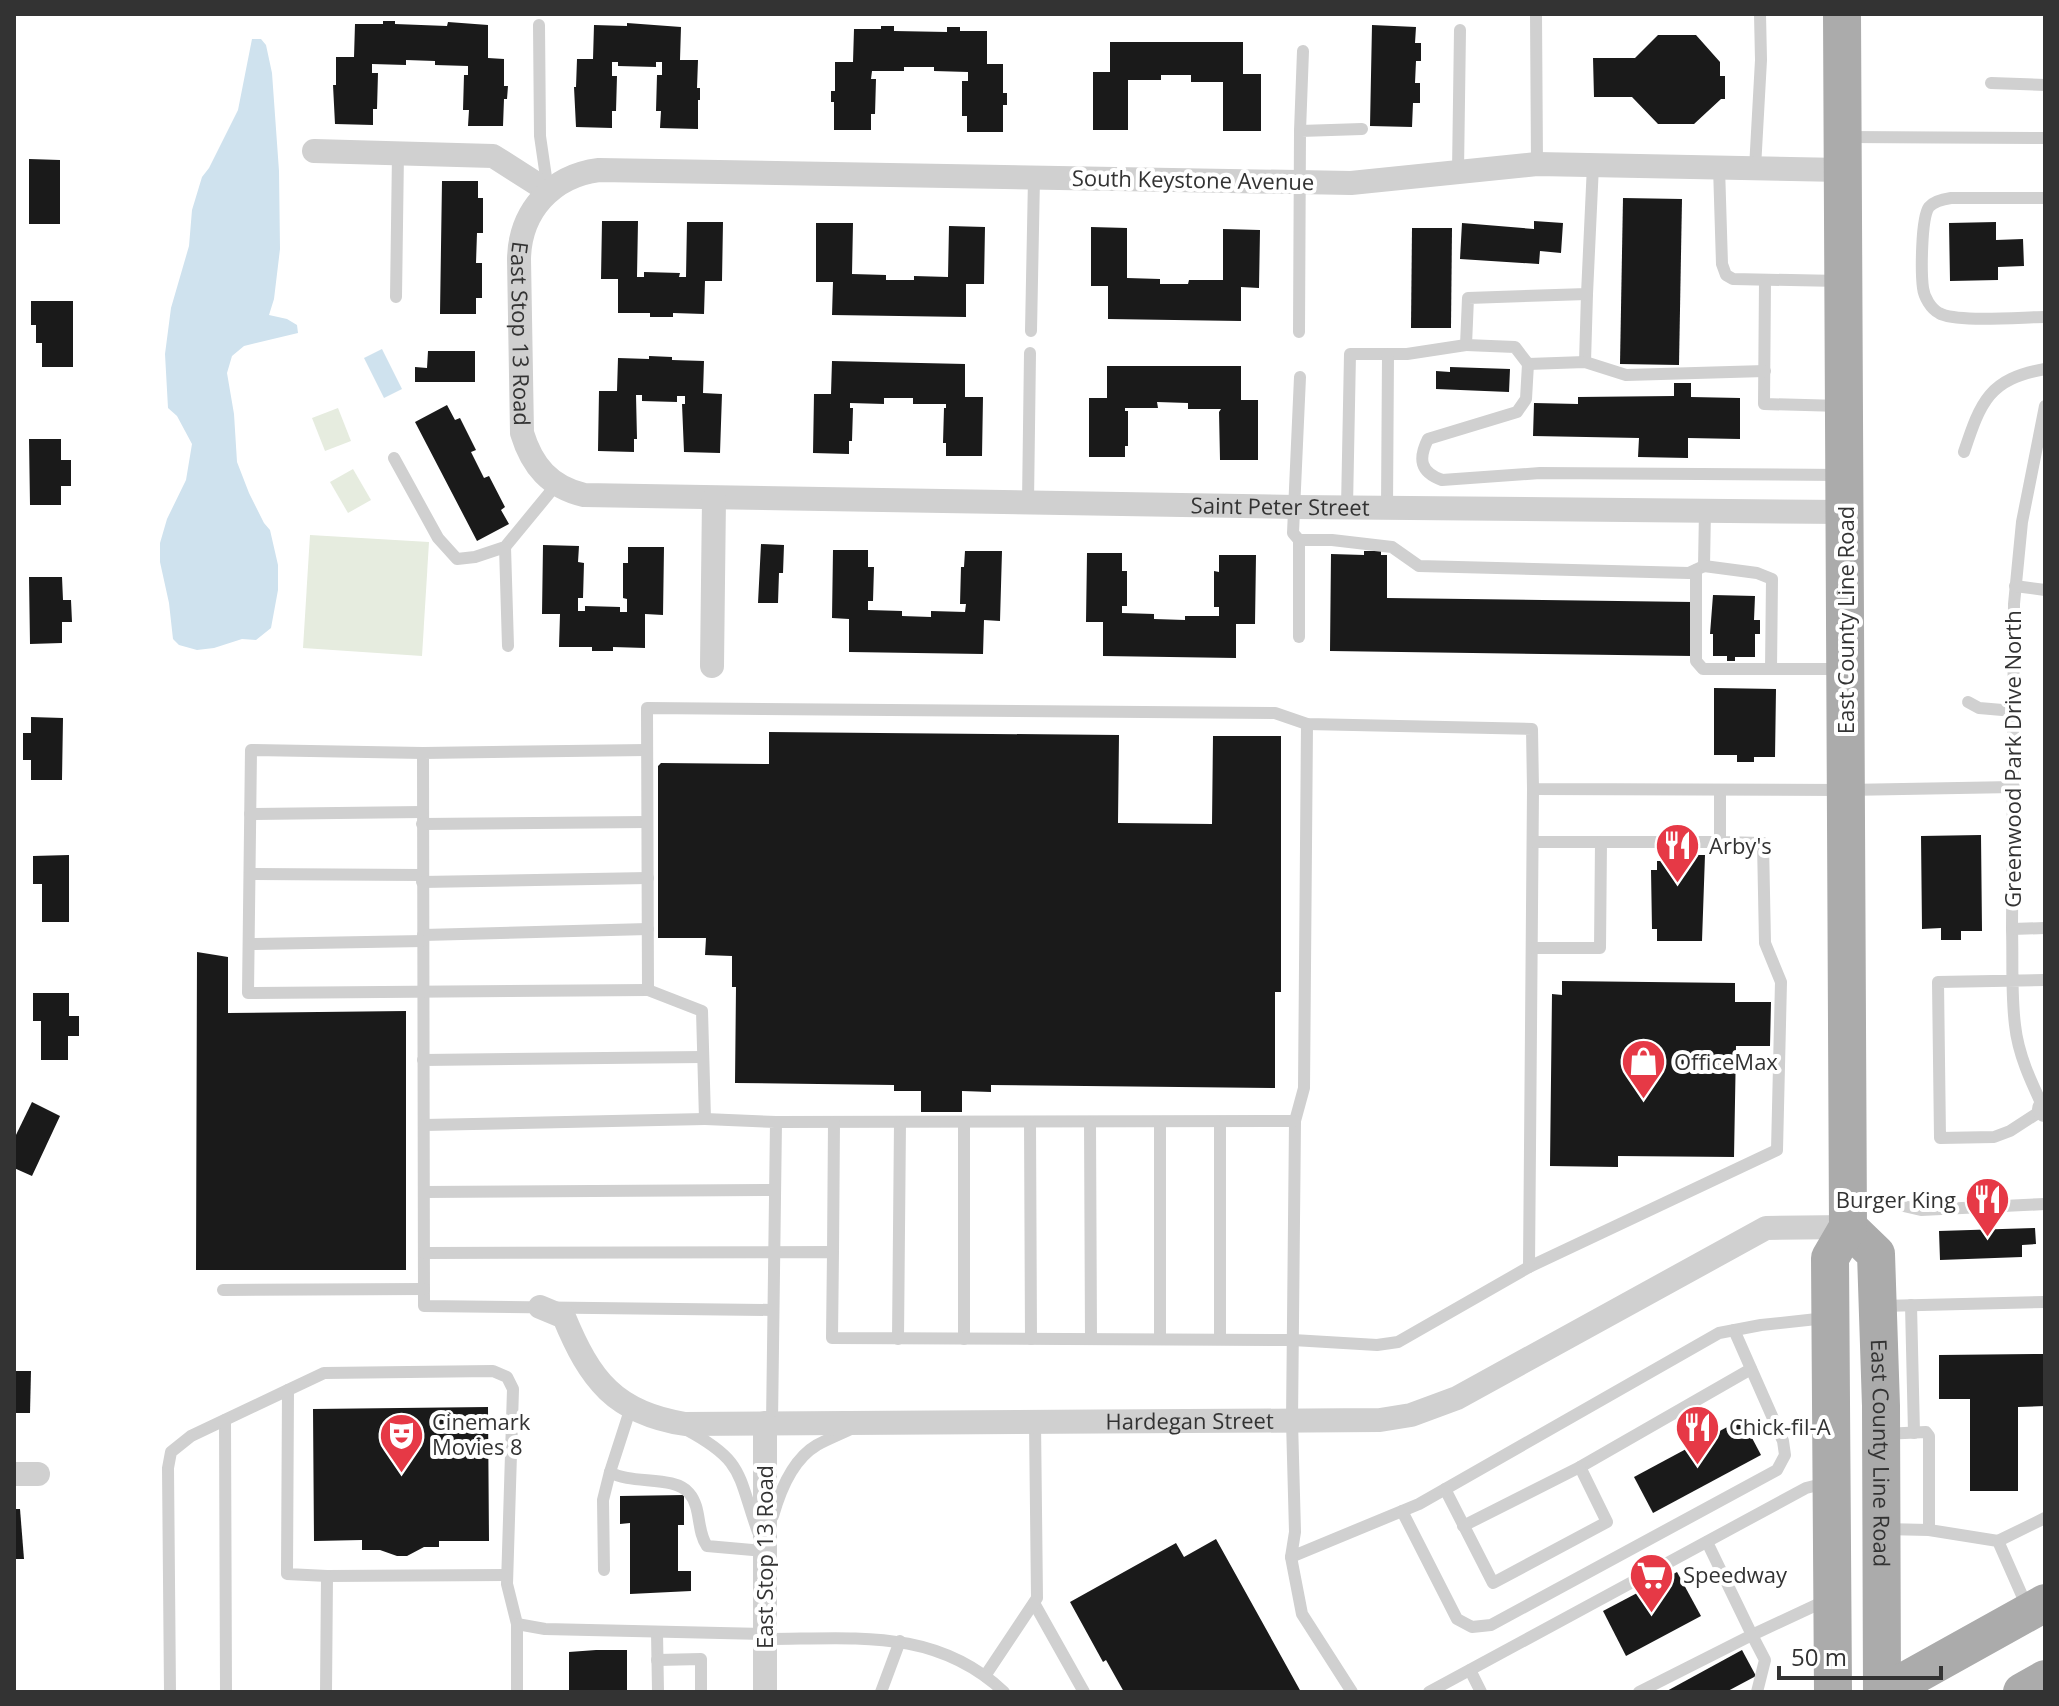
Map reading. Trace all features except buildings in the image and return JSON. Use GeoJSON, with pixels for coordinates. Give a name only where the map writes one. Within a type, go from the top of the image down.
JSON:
{"type":"FeatureCollection","features":[{"type":"Feature","properties":{"kind":"main road","name":"East County Line Road"},"geometry":{"type":"LineString","coordinates":[[1833,1692],[1830,1258],[1848,1216],[1842,14]]}},
{"type":"Feature","properties":{"kind":"main road","name":"East County Line Road"},"geometry":{"type":"LineString","coordinates":[[1848,1216],[1876,1254],[1895,1305],[1898,1433],[1883,1529],[1884,1692]]}},
{"type":"Feature","properties":{"kind":"main road"},"geometry":{"type":"LineString","coordinates":[[1884,1692],[2037,1608]]}},
{"type":"Feature","properties":{"kind":"street"},"geometry":{"type":"LineString","coordinates":[[314,151],[493,156],[546,193]]}},
{"type":"Feature","properties":{"kind":"street","name":"South Keystone Avenue"},"geometry":{"type":"LineString","coordinates":[[546,193],[579,174],[599,170],[1351,183],[1537,164],[1755,168],[1842,153]]}},
{"type":"Feature","properties":{"kind":"street","name":"East Stop 13 Road"},"geometry":{"type":"LineString","coordinates":[[546,193],[527,218],[519,245],[519,259],[522,433],[526,450],[550,479]]}},
{"type":"Feature","properties":{"kind":"street","name":"Saint Peter Street"},"geometry":{"type":"LineString","coordinates":[[550,479],[573,492],[591,496],[1845,512]]}},
{"type":"Feature","properties":{"kind":"street"},"geometry":{"type":"LineString","coordinates":[[712,666],[714,498]]}},
{"type":"Feature","properties":{"kind":"street","name":"Hardegan Street"},"geometry":{"type":"LineString","coordinates":[[540,1307],[564,1317],[595,1379],[615,1397],[631,1407],[669,1421],[695,1424],[1380,1420],[1400,1418],[1457,1398],[1766,1228],[1848,1216]]}},
{"type":"Feature","properties":{"kind":"street","name":"East Stop 13 Road"},"geometry":{"type":"LineString","coordinates":[[765,1692],[769,1423]]}},
{"type":"Feature","properties":{"kind":"lane"},"geometry":{"type":"LineString","coordinates":[[1536,14],[1537,164]]}},
{"type":"Feature","properties":{"kind":"lane"},"geometry":{"type":"LineString","coordinates":[[1755,168],[1761,60],[1760,14]]}},
{"type":"Feature","properties":{"kind":"lane"},"geometry":{"type":"LineString","coordinates":[[539,25],[540,136],[546,193]]}},
{"type":"Feature","properties":{"kind":"lane"},"geometry":{"type":"LineString","coordinates":[[1458,171],[1460,30]]}},
{"type":"Feature","properties":{"kind":"lane"},"geometry":{"type":"LineString","coordinates":[[1299,332],[1303,51]]}},
{"type":"Feature","properties":{"kind":"lane"},"geometry":{"type":"LineString","coordinates":[[1991,83],[2045,85]]}},
{"type":"Feature","properties":{"kind":"lane"},"geometry":{"type":"LineString","coordinates":[[1300,131],[1362,129]]}},
{"type":"Feature","properties":{"kind":"lane"},"geometry":{"type":"LineString","coordinates":[[1842,153],[2045,138]]}},
{"type":"Feature","properties":{"kind":"lane"},"geometry":{"type":"LineString","coordinates":[[396,297],[398,153]]}},
{"type":"Feature","properties":{"kind":"lane"},"geometry":{"type":"LineString","coordinates":[[1585,362],[1593,165]]}},
{"type":"Feature","properties":{"kind":"lane"},"geometry":{"type":"LineString","coordinates":[[1719,167],[1722,264],[1726,275],[1733,279],[1843,282]]}},
{"type":"Feature","properties":{"kind":"lane"},"geometry":{"type":"LineString","coordinates":[[1031,331],[1034,178]]}},
{"type":"Feature","properties":{"kind":"lane"},"geometry":{"type":"LineString","coordinates":[[2045,198],[1940,200],[1930,206],[1924,218],[1923,260],[1923,289],[1929,304],[1940,314],[1957,317],[2045,317]]}},
{"type":"Feature","properties":{"kind":"lane"},"geometry":{"type":"LineString","coordinates":[[1765,280],[1764,404],[1844,406]]}},
{"type":"Feature","properties":{"kind":"lane"},"geometry":{"type":"LineString","coordinates":[[1466,345],[1468,298],[1587,294]]}},
{"type":"Feature","properties":{"kind":"lane"},"geometry":{"type":"LineString","coordinates":[[1347,507],[1350,354],[1407,354],[1466,345],[1515,347],[1528,364],[1526,399],[1517,412],[1428,439],[1421,453],[1424,466],[1432,476],[1442,480],[1540,473],[1845,475]]}},
{"type":"Feature","properties":{"kind":"lane"},"geometry":{"type":"LineString","coordinates":[[1028,502],[1030,353]]}},
{"type":"Feature","properties":{"kind":"lane"},"geometry":{"type":"LineString","coordinates":[[1387,508],[1388,354]]}},
{"type":"Feature","properties":{"kind":"lane"},"geometry":{"type":"LineString","coordinates":[[1528,364],[1585,362],[1626,375],[1765,371]]}},
{"type":"Feature","properties":{"kind":"lane"},"geometry":{"type":"LineString","coordinates":[[1964,452],[1983,404],[1997,386],[2020,374],[2045,369]]}},
{"type":"Feature","properties":{"kind":"lane"},"geometry":{"type":"LineString","coordinates":[[1299,637],[1299,540],[1293,533],[1300,377]]}},
{"type":"Feature","properties":{"kind":"lane","name":"Greenwood Park Drive North"},"geometry":{"type":"LineString","coordinates":[[2044,1109],[2027,1073],[2015,1027],[2012,929],[2015,586],[2022,522],[2045,406]]}},
{"type":"Feature","properties":{"kind":"lane"},"geometry":{"type":"LineString","coordinates":[[394,458],[438,538],[457,559],[475,557],[505,547]]}},
{"type":"Feature","properties":{"kind":"lane"},"geometry":{"type":"LineString","coordinates":[[508,646],[505,547],[550,479]]}},
{"type":"Feature","properties":{"kind":"lane"},"geometry":{"type":"LineString","coordinates":[[1705,510],[1696,661],[1703,669],[1847,669]]}},
{"type":"Feature","properties":{"kind":"lane"},"geometry":{"type":"LineString","coordinates":[[1299,540],[1332,540],[1392,547],[1419,566],[1689,573],[1700,568],[1757,573],[1772,579],[1771,669]]}},
{"type":"Feature","properties":{"kind":"lane"},"geometry":{"type":"LineString","coordinates":[[2015,586],[2045,590]]}},
{"type":"Feature","properties":{"kind":"lane"},"geometry":{"type":"LineString","coordinates":[[1968,702],[1979,708],[2014,711]]}},
{"type":"Feature","properties":{"kind":"lane"},"geometry":{"type":"LineString","coordinates":[[648,990],[647,708],[1275,713],[1307,724],[1532,729],[1529,1267]]}},
{"type":"Feature","properties":{"kind":"lane"},"geometry":{"type":"LineString","coordinates":[[1307,724],[1304,1088],[1295,1121],[1292,1421],[1295,1532],[1291,1557],[1302,1614],[1352,1692]]}},
{"type":"Feature","properties":{"kind":"lane"},"geometry":{"type":"LineString","coordinates":[[647,750],[423,753],[251,750],[248,993],[648,990],[702,1011],[705,1119]]}},
{"type":"Feature","properties":{"kind":"lane"},"geometry":{"type":"LineString","coordinates":[[423,753],[424,1306],[773,1310]]}},
{"type":"Feature","properties":{"kind":"lane"},"geometry":{"type":"LineString","coordinates":[[1533,789],[2014,787]]}},
{"type":"Feature","properties":{"kind":"lane"},"geometry":{"type":"LineString","coordinates":[[1720,790],[1720,842]]}},
{"type":"Feature","properties":{"kind":"lane"},"geometry":{"type":"LineString","coordinates":[[250,814],[647,822]]}},
{"type":"Feature","properties":{"kind":"lane"},"geometry":{"type":"LineString","coordinates":[[834,1122],[832,1338],[1220,1339],[1377,1345],[1398,1342],[1529,1267],[1777,1150],[1781,982],[1765,943],[1763,843],[1533,842]]}},
{"type":"Feature","properties":{"kind":"lane"},"geometry":{"type":"LineString","coordinates":[[1532,948],[1600,948],[1601,842]]}},
{"type":"Feature","properties":{"kind":"lane"},"geometry":{"type":"LineString","coordinates":[[250,874],[648,878]]}},
{"type":"Feature","properties":{"kind":"lane"},"geometry":{"type":"LineString","coordinates":[[2012,929],[2045,928]]}},
{"type":"Feature","properties":{"kind":"lane"},"geometry":{"type":"LineString","coordinates":[[249,944],[648,929]]}},
{"type":"Feature","properties":{"kind":"lane"},"geometry":{"type":"LineString","coordinates":[[2044,1109],[2010,1131],[1994,1137],[1940,1138],[1938,982],[2045,980]]}},
{"type":"Feature","properties":{"kind":"lane"},"geometry":{"type":"LineString","coordinates":[[423,1060],[703,1057]]}},
{"type":"Feature","properties":{"kind":"lane"},"geometry":{"type":"LineString","coordinates":[[424,1125],[705,1119],[776,1122],[1295,1121]]}},
{"type":"Feature","properties":{"kind":"lane"},"geometry":{"type":"LineString","coordinates":[[769,1423],[776,1122]]}},
{"type":"Feature","properties":{"kind":"lane"},"geometry":{"type":"LineString","coordinates":[[898,1339],[900,1122]]}},
{"type":"Feature","properties":{"kind":"lane"},"geometry":{"type":"LineString","coordinates":[[964,1122],[964,1339]]}},
{"type":"Feature","properties":{"kind":"lane"},"geometry":{"type":"LineString","coordinates":[[1030,1122],[1031,1339]]}},
{"type":"Feature","properties":{"kind":"lane"},"geometry":{"type":"LineString","coordinates":[[1090,1122],[1091,1339]]}},
{"type":"Feature","properties":{"kind":"lane"},"geometry":{"type":"LineString","coordinates":[[1160,1122],[1160,1339]]}},
{"type":"Feature","properties":{"kind":"lane"},"geometry":{"type":"LineString","coordinates":[[1220,1122],[1220,1339]]}},
{"type":"Feature","properties":{"kind":"lane"},"geometry":{"type":"LineString","coordinates":[[424,1192],[775,1190]]}},
{"type":"Feature","properties":{"kind":"lane"},"geometry":{"type":"LineString","coordinates":[[1848,1216],[1895,1204],[1921,1210],[2045,1204]]}},
{"type":"Feature","properties":{"kind":"lane"},"geometry":{"type":"LineString","coordinates":[[424,1253],[833,1252]]}},
{"type":"Feature","properties":{"kind":"lane"},"geometry":{"type":"LineString","coordinates":[[223,1290],[424,1289]]}},
{"type":"Feature","properties":{"kind":"lane"},"geometry":{"type":"LineString","coordinates":[[1895,1305],[2045,1302]]}},
{"type":"Feature","properties":{"kind":"lane"},"geometry":{"type":"LineString","coordinates":[[1291,1557],[1402,1511],[1445,1489],[1719,1333],[1831,1317]]}},
{"type":"Feature","properties":{"kind":"lane"},"geometry":{"type":"LineString","coordinates":[[1402,1511],[1457,1619],[1472,1627],[1491,1625],[1777,1470],[1785,1455],[1783,1441],[1734,1330]]}},
{"type":"Feature","properties":{"kind":"lane"},"geometry":{"type":"LineString","coordinates":[[1463,1526],[1580,1467],[1751,1369]]}},
{"type":"Feature","properties":{"kind":"lane"},"geometry":{"type":"LineString","coordinates":[[170,1692],[168,1468],[171,1452],[191,1436],[324,1373],[493,1371],[507,1377],[513,1389],[507,1575],[517,1624],[517,1692]]}},
{"type":"Feature","properties":{"kind":"lane"},"geometry":{"type":"LineString","coordinates":[[288,1390],[287,1574],[507,1575]]}},
{"type":"Feature","properties":{"kind":"lane"},"geometry":{"type":"LineString","coordinates":[[604,1570],[603,1500],[631,1407]]}},
{"type":"Feature","properties":{"kind":"lane"},"geometry":{"type":"LineString","coordinates":[[225,1420],[226,1692]]}},
{"type":"Feature","properties":{"kind":"lane"},"geometry":{"type":"LineString","coordinates":[[669,1421],[716,1446],[731,1460],[740,1476],[765,1551]]}},
{"type":"Feature","properties":{"kind":"lane"},"geometry":{"type":"LineString","coordinates":[[985,1676],[1037,1598],[1035,1422]]}},
{"type":"Feature","properties":{"kind":"lane"},"geometry":{"type":"LineString","coordinates":[[765,1551],[784,1482],[814,1447],[864,1423]]}},
{"type":"Feature","properties":{"kind":"lane"},"geometry":{"type":"LineString","coordinates":[[1898,1433],[1926,1432],[1929,1436],[1929,1530]]}},
{"type":"Feature","properties":{"kind":"lane"},"geometry":{"type":"LineString","coordinates":[[1445,1489],[1493,1583],[1607,1522],[1580,1467]]}},
{"type":"Feature","properties":{"kind":"lane"},"geometry":{"type":"LineString","coordinates":[[610,1472],[620,1478],[669,1484],[688,1491],[697,1507],[701,1538],[707,1546],[765,1551]]}},
{"type":"Feature","properties":{"kind":"lane"},"geometry":{"type":"LineString","coordinates":[[1429,1692],[1806,1488],[1833,1482]]}},
{"type":"Feature","properties":{"kind":"lane"},"geometry":{"type":"LineString","coordinates":[[1883,1529],[1929,1530],[1998,1541],[2045,1518]]}},
{"type":"Feature","properties":{"kind":"lane"},"geometry":{"type":"LineString","coordinates":[[1998,1541],[2037,1608]]}},
{"type":"Feature","properties":{"kind":"lane"},"geometry":{"type":"LineString","coordinates":[[1707,1542],[1765,1660],[1757,1692]]}},
{"type":"Feature","properties":{"kind":"lane"},"geometry":{"type":"LineString","coordinates":[[326,1692],[327,1576]]}},
{"type":"Feature","properties":{"kind":"lane"},"geometry":{"type":"LineString","coordinates":[[1639,1692],[1833,1597]]}},
{"type":"Feature","properties":{"kind":"lane"},"geometry":{"type":"LineString","coordinates":[[1034,1603],[1084,1692]]}},
{"type":"Feature","properties":{"kind":"lane"},"geometry":{"type":"LineString","coordinates":[[517,1624],[545,1629],[889,1639],[950,1656],[985,1676],[1004,1692]]}},
{"type":"Feature","properties":{"kind":"lane"},"geometry":{"type":"LineString","coordinates":[[657,1632],[658,1692]]}},
{"type":"Feature","properties":{"kind":"lane"},"geometry":{"type":"LineString","coordinates":[[881,1692],[900,1641]]}},
{"type":"Feature","properties":{"kind":"lane"},"geometry":{"type":"LineString","coordinates":[[657,1660],[701,1659],[701,1692]]}},
{"type":"Feature","properties":{"kind":"lane"},"geometry":{"type":"LineString","coordinates":[[1470,1670],[1481,1692]]}},
{"type":"Feature","properties":{"kind":"shaded area"},"geometry":{"type":"Polygon","coordinates":[[[338,408],[351,441],[325,451],[312,418],[338,408]]]}},
{"type":"Feature","properties":{"kind":"shaded area"},"geometry":{"type":"Polygon","coordinates":[[[353,469],[371,500],[348,513],[330,482],[353,469]]]}},
{"type":"Feature","properties":{"kind":"shaded area"},"geometry":{"type":"Polygon","coordinates":[[[310,535],[429,542],[422,656],[303,648],[310,535]]]}},
{"type":"Feature","properties":{"kind":"water"},"geometry":{"type":"Polygon","coordinates":[[[252,39],[261,39],[266,45],[272,73],[279,171],[280,249],[269,315],[297,325],[298,333],[244,346],[232,356],[227,373],[237,462],[249,493],[270,530],[278,565],[278,590],[271,628],[256,640],[242,639],[197,650],[179,645],[173,639],[160,562],[160,543],[167,519],[186,480],[192,444],[177,416],[168,408],[165,354],[171,308],[189,246],[192,210],[202,177],[238,110],[252,39]]]}},
{"type":"Feature","properties":{"kind":"water"},"geometry":{"type":"Polygon","coordinates":[[[382,349],[402,389],[384,398],[364,358],[382,349]]]}},
{"type":"Feature","properties":{"kind":"place","name":"Arby's"},"geometry":{"type":"Point","coordinates":[1678,885]}},
{"type":"Feature","properties":{"kind":"place","name":"OfficeMax"},"geometry":{"type":"Point","coordinates":[1643,1101]}},
{"type":"Feature","properties":{"kind":"place","name":"Burger King"},"geometry":{"type":"Point","coordinates":[1987,1239]}},
{"type":"Feature","properties":{"kind":"place","name":"Chick-fil-A"},"geometry":{"type":"Point","coordinates":[1698,1466]}},
{"type":"Feature","properties":{"kind":"place","name":"Cinemark Movies 8"},"geometry":{"type":"Point","coordinates":[401,1474]}},
{"type":"Feature","properties":{"kind":"place","name":"Speedway"},"geometry":{"type":"Point","coordinates":[1652,1614]}}]}
